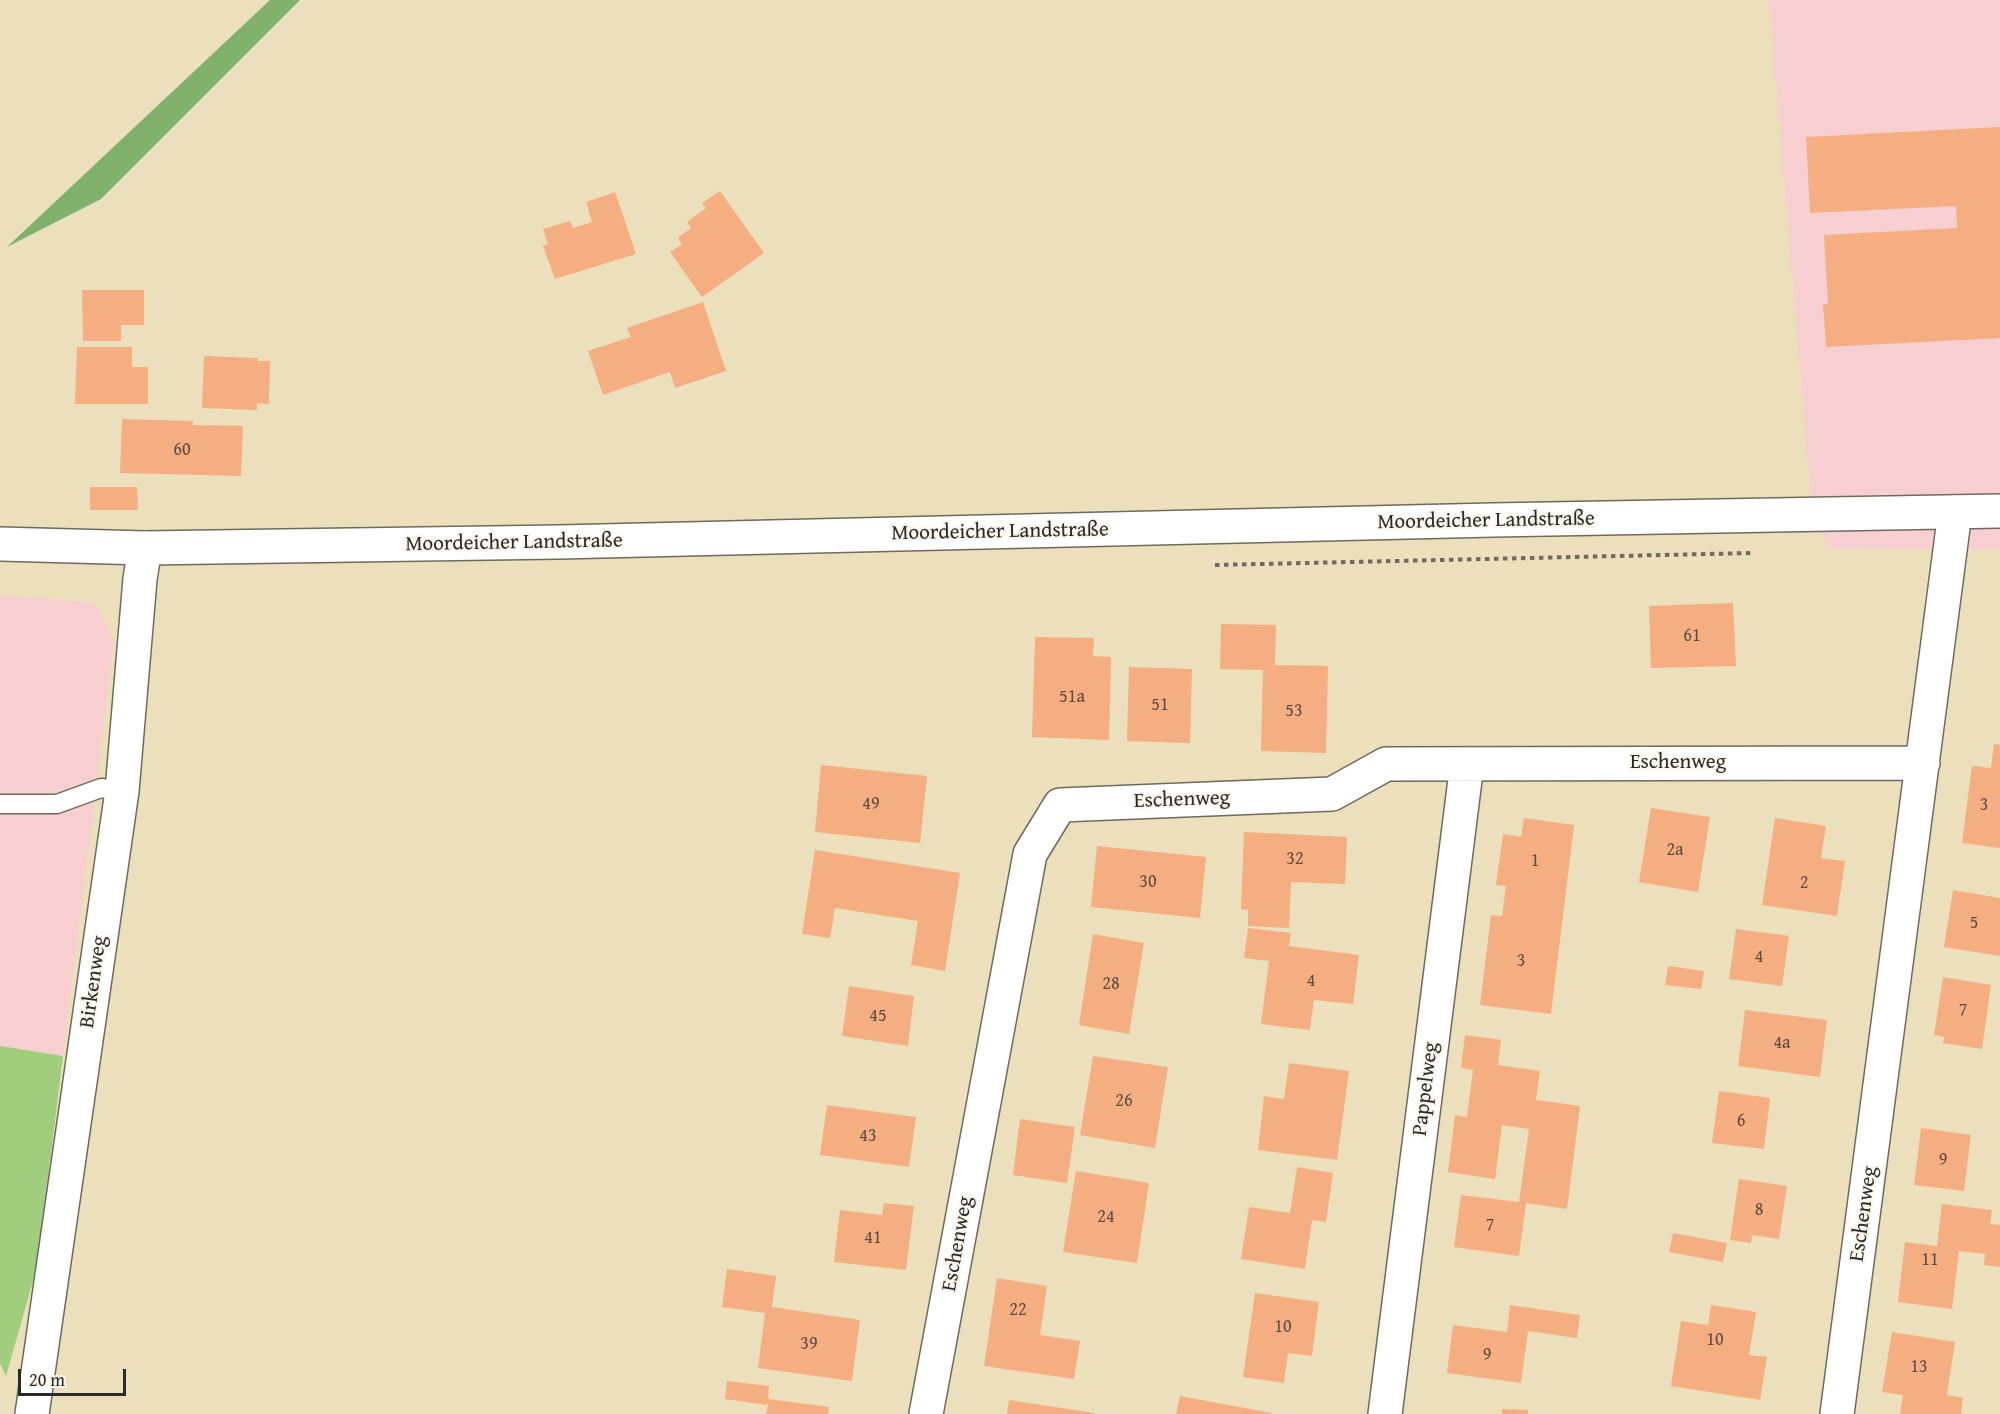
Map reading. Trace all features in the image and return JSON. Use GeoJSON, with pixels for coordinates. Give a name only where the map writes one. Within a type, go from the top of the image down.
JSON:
{"type":"FeatureCollection","features":[{"type":"Feature","properties":{"kind":"street","name":"Moordeicher Landstraße"},"geometry":{"type":"LineString","coordinates":[[0,544],[145,548],[570,542],[1493,520],[2000,511]]}},
{"type":"Feature","properties":{"kind":"street","name":"Eschenweg"},"geometry":{"type":"LineString","coordinates":[[1837,1414],[1955,512]]}},
{"type":"Feature","properties":{"kind":"street","name":"Birkenweg"},"geometry":{"type":"LineString","coordinates":[[32,1414],[122,791],[140,579],[145,548]]}},
{"type":"Feature","properties":{"kind":"street","name":"Eschenweg"},"geometry":{"type":"LineString","coordinates":[[926,1414],[1030,854],[1060,805],[1332,794],[1386,764],[1923,763]]}},
{"type":"Feature","properties":{"kind":"street","name":"Pappelweg"},"geometry":{"type":"LineString","coordinates":[[1385,1414],[1467,764]]}},
{"type":"Feature","properties":{"kind":"lane"},"geometry":{"type":"LineString","coordinates":[[0,804],[57,804],[101,788],[122,791]]}},
{"type":"Feature","properties":{"kind":"shaded area"},"geometry":{"type":"Polygon","coordinates":[[[1769,0],[2000,0],[2000,550],[1828,548],[1811,500],[1769,0]]]}},
{"type":"Feature","properties":{"kind":"shaded area"},"geometry":{"type":"Polygon","coordinates":[[[0,594],[95,603],[114,642],[63,1056],[0,1046],[0,594]]]}},
{"type":"Feature","properties":{"kind":"green space"},"geometry":{"type":"Polygon","coordinates":[[[270,0],[300,0],[101,199],[7,247],[270,0]]]}},
{"type":"Feature","properties":{"kind":"green space"},"geometry":{"type":"Polygon","coordinates":[[[0,1046],[63,1056],[37,1267],[6,1376],[0,1363],[0,1046]]]}},
{"type":"Feature","properties":{"kind":"building"},"geometry":{"type":"Polygon","coordinates":[[[2000,127],[2000,338],[1826,347],[1823,304],[1828,304],[1824,235],[1957,228],[1956,206],[1810,213],[1806,137],[2000,127]]]}},
{"type":"Feature","properties":{"kind":"building"},"geometry":{"type":"Polygon","coordinates":[[[720,191],[764,253],[702,297],[670,252],[682,244],[678,238],[691,228],[687,222],[706,208],[702,203],[720,191]]]}},
{"type":"Feature","properties":{"kind":"building"},"geometry":{"type":"Polygon","coordinates":[[[615,192],[636,254],[555,279],[543,246],[548,244],[543,229],[570,221],[573,228],[592,222],[586,202],[615,192]]]}},
{"type":"Feature","properties":{"kind":"building"},"geometry":{"type":"Polygon","coordinates":[[[82,290],[144,290],[144,325],[121,325],[121,341],[83,341],[82,290]]]}},
{"type":"Feature","properties":{"kind":"building"},"geometry":{"type":"Polygon","coordinates":[[[703,302],[726,371],[675,388],[670,372],[603,395],[588,351],[631,337],[627,328],[703,302]]]}},
{"type":"Feature","properties":{"kind":"building"},"geometry":{"type":"Polygon","coordinates":[[[77,347],[132,347],[132,367],[148,367],[148,404],[75,404],[77,347]]]}},
{"type":"Feature","properties":{"kind":"building"},"geometry":{"type":"Polygon","coordinates":[[[204,356],[258,358],[258,361],[270,361],[269,404],[257,403],[257,410],[202,408],[204,356]]]}},
{"type":"Feature","properties":{"kind":"building"},"geometry":{"type":"Polygon","coordinates":[[[122,419],[193,421],[193,425],[243,426],[241,476],[120,473],[122,419]]]}},
{"type":"Feature","properties":{"kind":"building"},"geometry":{"type":"Polygon","coordinates":[[[90,487],[137,487],[138,510],[90,510],[90,487]]]}},
{"type":"Feature","properties":{"kind":"building"},"geometry":{"type":"Polygon","coordinates":[[[1733,603],[1736,666],[1651,668],[1649,606],[1733,603]]]}},
{"type":"Feature","properties":{"kind":"building"},"geometry":{"type":"Polygon","coordinates":[[[1221,624],[1276,625],[1275,665],[1328,666],[1326,753],[1261,751],[1263,670],[1220,669],[1221,624]]]}},
{"type":"Feature","properties":{"kind":"building"},"geometry":{"type":"Polygon","coordinates":[[[1035,637],[1094,638],[1093,656],[1111,657],[1109,740],[1032,737],[1035,637]]]}},
{"type":"Feature","properties":{"kind":"building"},"geometry":{"type":"Polygon","coordinates":[[[1129,667],[1192,669],[1190,743],[1127,741],[1129,667]]]}},
{"type":"Feature","properties":{"kind":"building"},"geometry":{"type":"Polygon","coordinates":[[[1994,744],[2000,745],[2000,848],[1962,843],[1972,766],[1991,768],[1994,744]]]}},
{"type":"Feature","properties":{"kind":"building"},"geometry":{"type":"Polygon","coordinates":[[[821,765],[927,776],[920,843],[815,832],[821,765]]]}},
{"type":"Feature","properties":{"kind":"building"},"geometry":{"type":"Polygon","coordinates":[[[1651,808],[1710,817],[1698,892],[1639,882],[1651,808]]]}},
{"type":"Feature","properties":{"kind":"building"},"geometry":{"type":"Polygon","coordinates":[[[1524,818],[1574,825],[1551,1014],[1480,1005],[1491,915],[1502,916],[1506,886],[1496,885],[1503,834],[1521,837],[1524,818]]]}},
{"type":"Feature","properties":{"kind":"building"},"geometry":{"type":"Polygon","coordinates":[[[1775,818],[1826,826],[1821,858],[1845,861],[1837,916],[1762,905],[1775,818]]]}},
{"type":"Feature","properties":{"kind":"building"},"geometry":{"type":"Polygon","coordinates":[[[1244,832],[1347,837],[1345,884],[1291,882],[1289,928],[1248,926],[1248,910],[1241,909],[1244,832]]]}},
{"type":"Feature","properties":{"kind":"building"},"geometry":{"type":"Polygon","coordinates":[[[1097,846],[1206,857],[1200,918],[1091,907],[1097,846]]]}},
{"type":"Feature","properties":{"kind":"building"},"geometry":{"type":"Polygon","coordinates":[[[815,850],[960,873],[945,971],[911,965],[918,921],[835,908],[830,938],[802,934],[815,850]]]}},
{"type":"Feature","properties":{"kind":"building"},"geometry":{"type":"Polygon","coordinates":[[[1953,890],[2000,898],[2000,956],[1944,947],[1953,890]]]}},
{"type":"Feature","properties":{"kind":"building"},"geometry":{"type":"Polygon","coordinates":[[[1248,928],[1291,933],[1289,946],[1359,955],[1353,1004],[1314,1000],[1310,1030],[1261,1024],[1269,961],[1244,958],[1248,928]]]}},
{"type":"Feature","properties":{"kind":"building"},"geometry":{"type":"Polygon","coordinates":[[[1736,929],[1789,936],[1782,986],[1729,979],[1736,929]]]}},
{"type":"Feature","properties":{"kind":"building"},"geometry":{"type":"Polygon","coordinates":[[[1093,934],[1144,943],[1129,1034],[1079,1025],[1093,934]]]}},
{"type":"Feature","properties":{"kind":"building"},"geometry":{"type":"Polygon","coordinates":[[[1668,966],[1704,971],[1701,989],[1665,985],[1668,966]]]}},
{"type":"Feature","properties":{"kind":"building"},"geometry":{"type":"Polygon","coordinates":[[[1943,977],[1991,985],[1982,1049],[1943,1043],[1944,1037],[1934,1035],[1943,977]]]}},
{"type":"Feature","properties":{"kind":"building"},"geometry":{"type":"Polygon","coordinates":[[[849,986],[914,996],[908,1046],[842,1036],[849,986]]]}},
{"type":"Feature","properties":{"kind":"building"},"geometry":{"type":"Polygon","coordinates":[[[1745,1010],[1827,1020],[1820,1077],[1738,1066],[1745,1010]]]}},
{"type":"Feature","properties":{"kind":"building"},"geometry":{"type":"Polygon","coordinates":[[[1465,1035],[1501,1040],[1498,1065],[1540,1071],[1536,1100],[1580,1106],[1567,1209],[1526,1203],[1519,1256],[1454,1247],[1461,1195],[1519,1202],[1529,1129],[1502,1125],[1495,1179],[1448,1172],[1455,1115],[1467,1117],[1473,1070],[1461,1068],[1465,1035]]]}},
{"type":"Feature","properties":{"kind":"building"},"geometry":{"type":"Polygon","coordinates":[[[1093,1056],[1168,1067],[1155,1148],[1080,1135],[1093,1056]]]}},
{"type":"Feature","properties":{"kind":"building"},"geometry":{"type":"Polygon","coordinates":[[[1289,1063],[1349,1071],[1337,1160],[1258,1150],[1264,1096],[1284,1099],[1289,1063]]]}},
{"type":"Feature","properties":{"kind":"building"},"geometry":{"type":"Polygon","coordinates":[[[1719,1091],[1770,1098],[1764,1149],[1712,1143],[1719,1091]]]}},
{"type":"Feature","properties":{"kind":"building"},"geometry":{"type":"Polygon","coordinates":[[[827,1105],[916,1117],[909,1167],[820,1155],[827,1105]]]}},
{"type":"Feature","properties":{"kind":"building"},"geometry":{"type":"Polygon","coordinates":[[[1020,1119],[1075,1127],[1067,1183],[1013,1175],[1020,1119]]]}},
{"type":"Feature","properties":{"kind":"building"},"geometry":{"type":"Polygon","coordinates":[[[1921,1128],[1971,1135],[1964,1191],[1914,1185],[1921,1128]]]}},
{"type":"Feature","properties":{"kind":"building"},"geometry":{"type":"Polygon","coordinates":[[[1297,1167],[1333,1173],[1326,1222],[1312,1220],[1305,1269],[1241,1259],[1249,1207],[1290,1213],[1297,1167]]]}},
{"type":"Feature","properties":{"kind":"building"},"geometry":{"type":"Polygon","coordinates":[[[1076,1171],[1149,1183],[1137,1263],[1063,1252],[1076,1171]]]}},
{"type":"Feature","properties":{"kind":"building"},"geometry":{"type":"Polygon","coordinates":[[[1739,1179],[1787,1186],[1779,1239],[1752,1235],[1751,1243],[1730,1240],[1739,1179]]]}},
{"type":"Feature","properties":{"kind":"building"},"geometry":{"type":"Polygon","coordinates":[[[884,1203],[914,1206],[906,1270],[834,1262],[840,1210],[882,1215],[884,1203]]]}},
{"type":"Feature","properties":{"kind":"building"},"geometry":{"type":"Polygon","coordinates":[[[1942,1204],[1992,1210],[1990,1224],[2000,1225],[2000,1267],[1984,1265],[1985,1254],[1959,1251],[1952,1309],[1898,1302],[1905,1242],[1937,1246],[1942,1204]]]}},
{"type":"Feature","properties":{"kind":"building"},"geometry":{"type":"Polygon","coordinates":[[[1673,1233],[1727,1243],[1723,1262],[1669,1252],[1673,1233]]]}},
{"type":"Feature","properties":{"kind":"building"},"geometry":{"type":"Polygon","coordinates":[[[727,1269],[776,1276],[772,1307],[860,1320],[852,1381],[758,1368],[765,1313],[722,1307],[727,1269]]]}},
{"type":"Feature","properties":{"kind":"building"},"geometry":{"type":"Polygon","coordinates":[[[997,1278],[1047,1286],[1040,1335],[1080,1341],[1074,1379],[984,1366],[997,1278]]]}},
{"type":"Feature","properties":{"kind":"building"},"geometry":{"type":"Polygon","coordinates":[[[1255,1293],[1319,1302],[1312,1356],[1288,1353],[1284,1383],[1243,1377],[1255,1293]]]}},
{"type":"Feature","properties":{"kind":"building"},"geometry":{"type":"Polygon","coordinates":[[[1510,1305],[1580,1315],[1577,1338],[1528,1331],[1521,1383],[1447,1373],[1453,1325],[1507,1332],[1510,1305]]]}},
{"type":"Feature","properties":{"kind":"building"},"geometry":{"type":"Polygon","coordinates":[[[1711,1305],[1756,1312],[1749,1355],[1767,1357],[1760,1400],[1671,1386],[1681,1321],[1708,1325],[1711,1305]]]}},
{"type":"Feature","properties":{"kind":"building"},"geometry":{"type":"Polygon","coordinates":[[[1892,1332],[1955,1342],[1947,1395],[1963,1398],[1961,1414],[1900,1414],[1903,1395],[1882,1392],[1892,1332]]]}},
{"type":"Feature","properties":{"kind":"building"},"geometry":{"type":"Polygon","coordinates":[[[727,1381],[769,1386],[768,1399],[829,1407],[828,1414],[766,1414],[768,1405],[725,1399],[727,1381]]]}},
{"type":"Feature","properties":{"kind":"building"},"geometry":{"type":"Polygon","coordinates":[[[1180,1396],[1272,1413],[1176,1414],[1180,1396]]]}},
{"type":"Feature","properties":{"kind":"building"},"geometry":{"type":"Polygon","coordinates":[[[1009,1400],[1094,1413],[1094,1414],[1007,1414],[1009,1400]]]}},
{"type":"Feature","properties":{"kind":"building"},"geometry":{"type":"Polygon","coordinates":[[[1502,1409],[1528,1410],[1528,1414],[1502,1414],[1502,1409]]]}}]}
